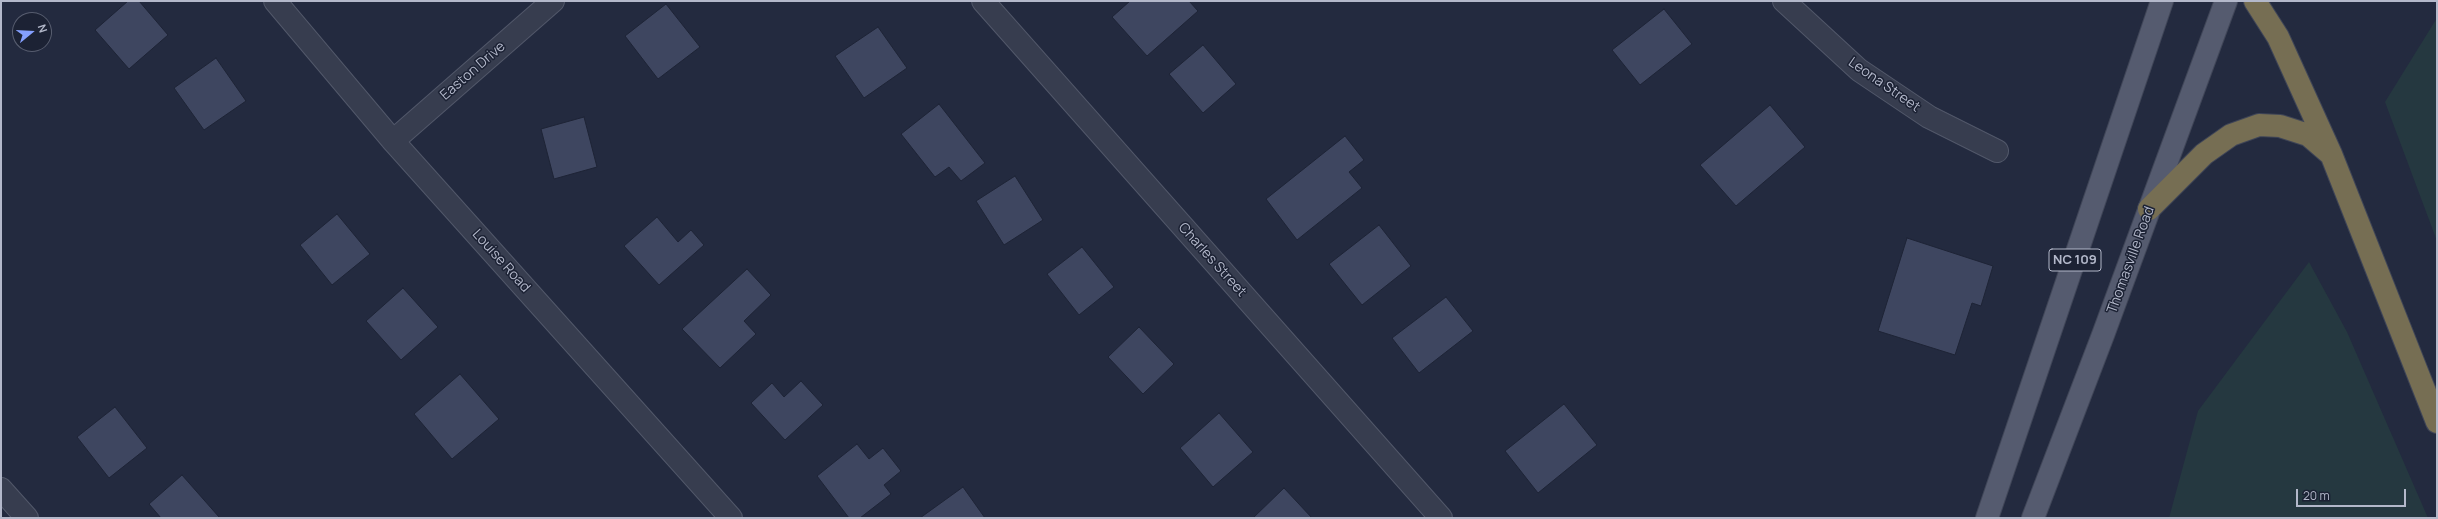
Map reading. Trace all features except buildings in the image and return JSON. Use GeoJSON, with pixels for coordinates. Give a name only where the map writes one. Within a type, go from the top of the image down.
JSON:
{"type":"FeatureCollection","features":[{"type":"Feature","properties":{"kind":"highway"},"geometry":{"type":"LineString","coordinates":[[2255,1],[2278,37],[2331,154],[2437,422]]}},
{"type":"Feature","properties":{"kind":"highway"},"geometry":{"type":"LineString","coordinates":[[2149,209],[2204,154],[2231,135],[2260,125],[2280,126],[2308,135],[2331,154]]}},
{"type":"Feature","properties":{"kind":"main road","name":"NC 109"},"geometry":{"type":"LineString","coordinates":[[1987,518],[2162,1]]}},
{"type":"Feature","properties":{"kind":"main road","name":"Thomasville Road"},"geometry":{"type":"LineString","coordinates":[[2033,518],[2226,1]]}},
{"type":"Feature","properties":{"kind":"street","name":"Louise Road"},"geometry":{"type":"LineString","coordinates":[[275,1],[393,141],[731,518]]}},
{"type":"Feature","properties":{"kind":"street","name":"Easton Drive"},"geometry":{"type":"LineString","coordinates":[[393,141],[553,1]]}},
{"type":"Feature","properties":{"kind":"street","name":"Charles Street"},"geometry":{"type":"LineString","coordinates":[[983,1],[1441,518]]}},
{"type":"Feature","properties":{"kind":"street","name":"Leona Street"},"geometry":{"type":"LineString","coordinates":[[1784,1],[1858,70],[1929,117],[1997,151]]}},
{"type":"Feature","properties":{"kind":"street"},"geometry":{"type":"LineString","coordinates":[[1,489],[27,518]]}},
{"type":"Feature","properties":{"kind":"shaded area"},"geometry":{"type":"Polygon","coordinates":[[[2437,18],[2437,241],[2385,102],[2437,18]]]}},
{"type":"Feature","properties":{"kind":"shaded area"},"geometry":{"type":"Polygon","coordinates":[[[2309,262],[2347,332],[2428,518],[2169,518],[2198,411],[2309,262]]]}}]}
